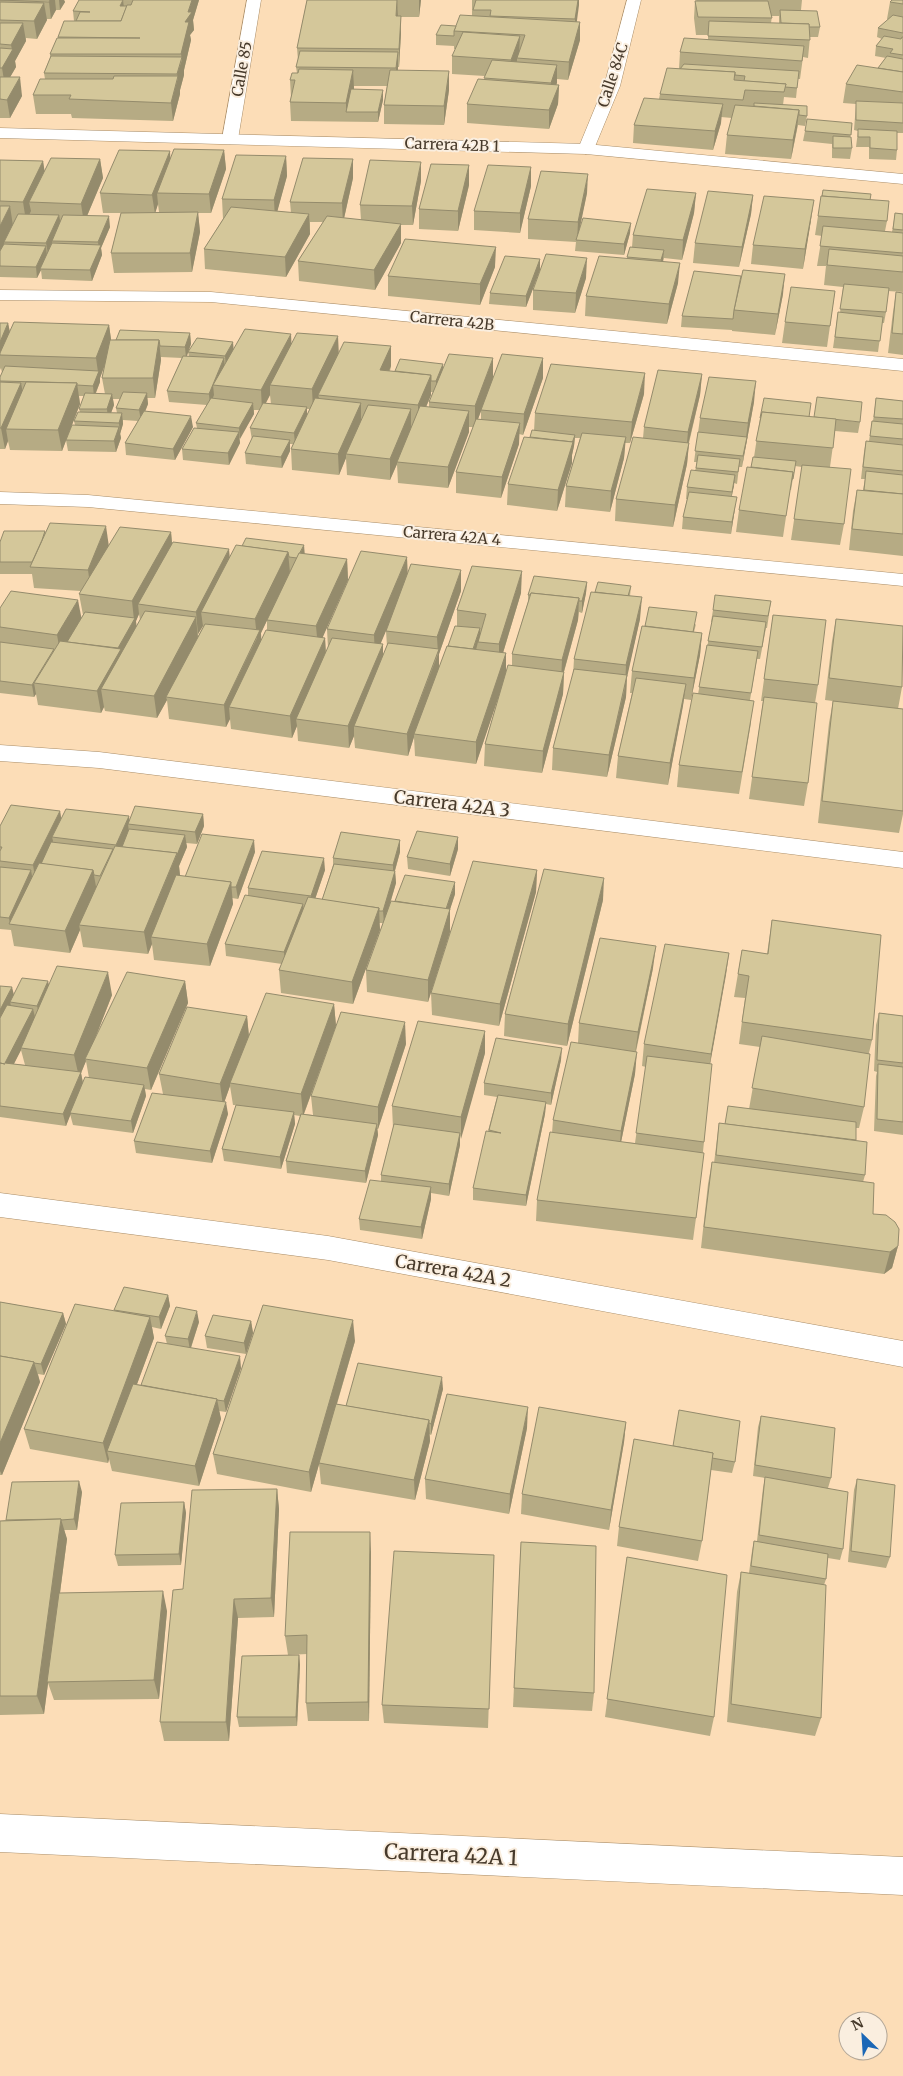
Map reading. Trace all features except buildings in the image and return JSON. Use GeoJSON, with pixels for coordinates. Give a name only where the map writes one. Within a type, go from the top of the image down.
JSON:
{"type":"FeatureCollection","features":[{"type":"Feature","properties":{"kind":"street","name":"Calle 85"},"geometry":{"type":"LineString","coordinates":[[230,139],[254,0]]}},
{"type":"Feature","properties":{"kind":"street","name":"Calle 84C"},"geometry":{"type":"LineString","coordinates":[[586,149],[612,86],[634,0]]}},
{"type":"Feature","properties":{"kind":"street","name":"Carrera 42B 1"},"geometry":{"type":"LineString","coordinates":[[0,133],[586,149],[903,179]]}},
{"type":"Feature","properties":{"kind":"street","name":"Carrera 42B"},"geometry":{"type":"LineString","coordinates":[[0,295],[211,297],[903,365]]}},
{"type":"Feature","properties":{"kind":"street","name":"Carrera 42A 4"},"geometry":{"type":"LineString","coordinates":[[0,498],[98,502],[903,580]]}},
{"type":"Feature","properties":{"kind":"street","name":"Carrera 42A 3"},"geometry":{"type":"LineString","coordinates":[[0,753],[99,760],[903,860]]}},
{"type":"Feature","properties":{"kind":"street","name":"Carrera 42A 2"},"geometry":{"type":"LineString","coordinates":[[0,1205],[328,1248],[903,1354]]}},
{"type":"Feature","properties":{"kind":"street","name":"Carrera 42A 1"},"geometry":{"type":"LineString","coordinates":[[0,1833],[903,1876]]}}]}
